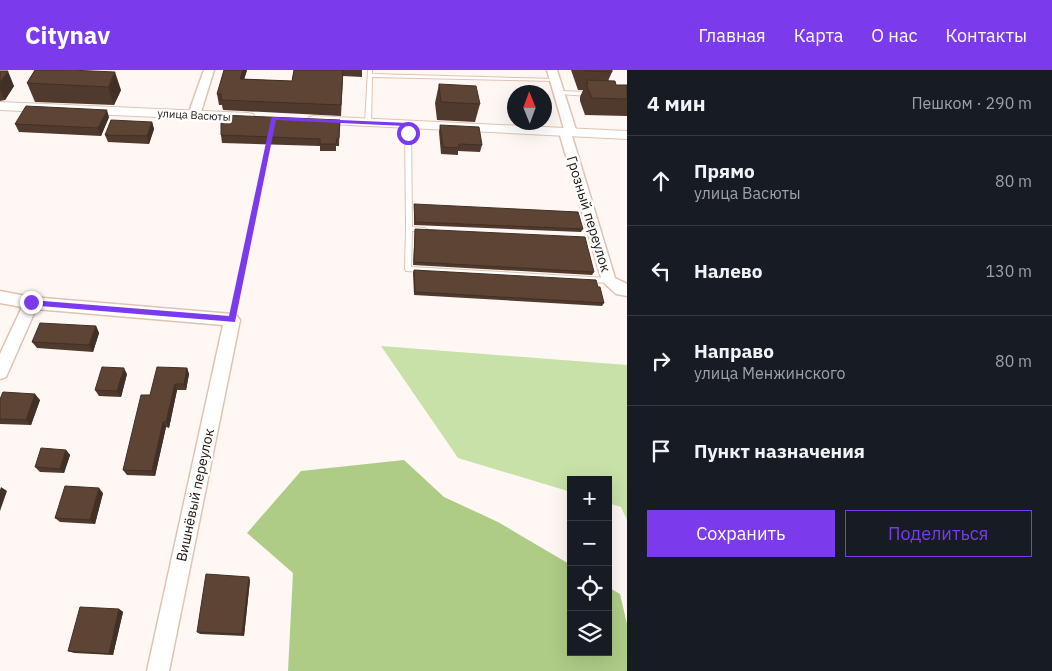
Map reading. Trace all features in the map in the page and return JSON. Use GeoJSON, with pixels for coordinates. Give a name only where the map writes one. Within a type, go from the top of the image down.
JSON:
{"type":"FeatureCollection","features":[{"type":"Feature","properties":{"kind":"street"},"geometry":{"type":"LineString","coordinates":[[194,115],[209,70]]}},
{"type":"Feature","properties":{"kind":"street","name":"Грозный переулок"},"geometry":{"type":"LineString","coordinates":[[553,75],[560,94],[591,237],[619,287]]}},
{"type":"Feature","properties":{"kind":"street","name":"улица Васюты"},"geometry":{"type":"LineString","coordinates":[[0,106],[263,118]]}},
{"type":"Feature","properties":{"kind":"street"},"geometry":{"type":"LineString","coordinates":[[302,120],[627,135]]}},
{"type":"Feature","properties":{"kind":"street"},"geometry":{"type":"LineString","coordinates":[[0,297],[31,302],[232,320]]}},
{"type":"Feature","properties":{"kind":"street"},"geometry":{"type":"LineString","coordinates":[[0,372],[31,302]]}},
{"type":"Feature","properties":{"kind":"street","name":"Вишнёвый переулок"},"geometry":{"type":"LineString","coordinates":[[158,671],[232,320]]}},
{"type":"Feature","properties":{"kind":"lane"},"geometry":{"type":"LineString","coordinates":[[368,123],[370,73],[553,75]]}},
{"type":"Feature","properties":{"kind":"lane"},"geometry":{"type":"LineString","coordinates":[[560,94],[598,94]]}},
{"type":"Feature","properties":{"kind":"lane"},"geometry":{"type":"LineString","coordinates":[[408,124],[408,269],[619,287]]}},
{"type":"Feature","properties":{"kind":"lane"},"geometry":{"type":"LineString","coordinates":[[409,229],[428,230]]}},
{"type":"Feature","properties":{"kind":"path"},"geometry":{"type":"LineString","coordinates":[[232,320],[270,137]]}},
{"type":"Feature","properties":{"kind":"green space"},"geometry":{"type":"Polygon","coordinates":[[[381,346],[627,365],[627,520],[621,507],[612,504],[612,476],[567,476],[567,491],[458,458],[381,346]]]}},
{"type":"Feature","properties":{"kind":"green space"},"geometry":{"type":"Polygon","coordinates":[[[404,460],[444,497],[498,522],[567,563],[567,656],[612,656],[612,589],[620,594],[627,624],[627,671],[288,671],[293,573],[247,533],[301,471],[404,460]]]}},
{"type":"Feature","properties":{"kind":"building"},"geometry":{"type":"Polygon","coordinates":[[[35,70],[115,72],[108,87],[27,83],[35,70]]]}},
{"type":"Feature","properties":{"kind":"building"},"geometry":{"type":"Polygon","coordinates":[[[224,70],[243,70],[240,79],[292,81],[294,70],[343,70],[341,105],[221,100],[221,94],[217,94],[224,70]]]}},
{"type":"Feature","properties":{"kind":"building"},"geometry":{"type":"Polygon","coordinates":[[[612,70],[612,72],[585,71],[612,70]]]}},
{"type":"Feature","properties":{"kind":"building"},"geometry":{"type":"Polygon","coordinates":[[[0,71],[8,71],[0,83],[0,71]]]}},
{"type":"Feature","properties":{"kind":"building"},"geometry":{"type":"Polygon","coordinates":[[[587,80],[615,81],[616,85],[627,85],[627,99],[592,98],[586,84],[588,84],[587,80]]]}},
{"type":"Feature","properties":{"kind":"building"},"geometry":{"type":"Polygon","coordinates":[[[439,84],[476,86],[480,104],[441,102],[439,84]]]}},
{"type":"Feature","properties":{"kind":"building"},"geometry":{"type":"Polygon","coordinates":[[[26,106],[107,110],[98,128],[15,124],[26,106]]]}},
{"type":"Feature","properties":{"kind":"building"},"geometry":{"type":"Polygon","coordinates":[[[221,115],[340,120],[339,138],[337,138],[336,144],[320,144],[320,139],[221,135],[221,115]]]}},
{"type":"Feature","properties":{"kind":"building"},"geometry":{"type":"Polygon","coordinates":[[[111,120],[152,122],[147,136],[105,135],[111,120]]]}},
{"type":"Feature","properties":{"kind":"building"},"geometry":{"type":"Polygon","coordinates":[[[440,125],[479,127],[482,145],[459,144],[459,148],[443,147],[440,125]]]}},
{"type":"Feature","properties":{"kind":"building"},"geometry":{"type":"Polygon","coordinates":[[[414,204],[578,212],[583,229],[415,222],[414,204]]]}},
{"type":"Feature","properties":{"kind":"building"},"geometry":{"type":"Polygon","coordinates":[[[415,229],[585,237],[594,272],[414,262],[415,229]]]}},
{"type":"Feature","properties":{"kind":"building"},"geometry":{"type":"Polygon","coordinates":[[[414,270],[596,280],[604,303],[415,292],[414,270]]]}},
{"type":"Feature","properties":{"kind":"building"},"geometry":{"type":"Polygon","coordinates":[[[40,323],[96,326],[89,345],[32,342],[40,323]]]}},
{"type":"Feature","properties":{"kind":"building"},"geometry":{"type":"Polygon","coordinates":[[[102,367],[124,368],[117,391],[95,390],[102,367]]]}},
{"type":"Feature","properties":{"kind":"building"},"geometry":{"type":"Polygon","coordinates":[[[157,367],[187,368],[184,384],[175,384],[166,422],[163,422],[152,471],[123,470],[141,395],[150,395],[157,367]]]}},
{"type":"Feature","properties":{"kind":"building"},"geometry":{"type":"Polygon","coordinates":[[[3,392],[35,394],[26,420],[0,419],[0,399],[3,392]]]}},
{"type":"Feature","properties":{"kind":"building"},"geometry":{"type":"Polygon","coordinates":[[[41,448],[66,450],[60,469],[35,467],[41,448]]]}},
{"type":"Feature","properties":{"kind":"building"},"geometry":{"type":"Polygon","coordinates":[[[65,486],[99,488],[90,520],[55,518],[65,486]]]}},
{"type":"Feature","properties":{"kind":"building"},"geometry":{"type":"Polygon","coordinates":[[[206,574],[249,577],[242,634],[197,632],[206,574]]]}},
{"type":"Feature","properties":{"kind":"building"},"geometry":{"type":"Polygon","coordinates":[[[80,607],[119,609],[109,654],[68,651],[80,607]]]}},
{"type":"Feature","properties":{"kind":"route"},"geometry":{"type":"LineString","coordinates":[[31,302],[232,320],[273,119],[408,124],[408,133]]}}]}
